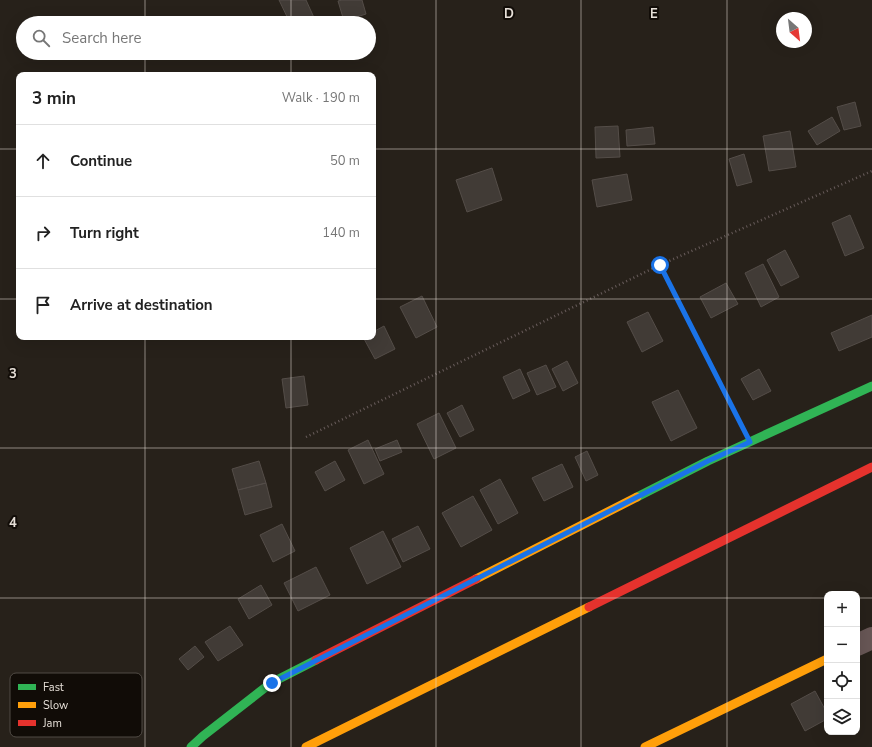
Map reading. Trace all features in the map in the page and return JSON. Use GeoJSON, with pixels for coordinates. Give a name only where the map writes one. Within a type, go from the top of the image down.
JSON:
{"type":"FeatureCollection","features":[{"type":"Feature","properties":{"kind":"main road"},"geometry":{"type":"LineString","coordinates":[[191,747],[272,683],[708,461],[872,386]]}},
{"type":"Feature","properties":{"kind":"main road"},"geometry":{"type":"LineString","coordinates":[[306,747],[872,467]]}},
{"type":"Feature","properties":{"kind":"main road"},"geometry":{"type":"LineString","coordinates":[[645,747],[824,660]]}},
{"type":"Feature","properties":{"kind":"street"},"geometry":{"type":"LineString","coordinates":[[860,644],[872,638]]}},
{"type":"Feature","properties":{"kind":"path"},"geometry":{"type":"LineString","coordinates":[[306,437],[660,265],[872,171]]}},
{"type":"Feature","properties":{"kind":"path"},"geometry":{"type":"LineString","coordinates":[[660,265],[750,442]]}},
{"type":"Feature","properties":{"kind":"building"},"geometry":{"type":"Polygon","coordinates":[[[279,0],[306,0],[313,16],[287,16],[279,0]]]}},
{"type":"Feature","properties":{"kind":"building"},"geometry":{"type":"Polygon","coordinates":[[[362,0],[366,14],[360,16],[342,16],[338,1],[362,0]]]}},
{"type":"Feature","properties":{"kind":"building"},"geometry":{"type":"Polygon","coordinates":[[[855,102],[861,126],[844,130],[837,107],[855,102]]]}},
{"type":"Feature","properties":{"kind":"building"},"geometry":{"type":"Polygon","coordinates":[[[832,117],[840,131],[817,145],[808,131],[832,117]]]}},
{"type":"Feature","properties":{"kind":"building"},"geometry":{"type":"Polygon","coordinates":[[[618,126],[620,157],[596,158],[595,127],[618,126]]]}},
{"type":"Feature","properties":{"kind":"building"},"geometry":{"type":"Polygon","coordinates":[[[653,127],[655,144],[627,146],[626,130],[653,127]]]}},
{"type":"Feature","properties":{"kind":"building"},"geometry":{"type":"Polygon","coordinates":[[[790,131],[796,167],[769,171],[763,136],[790,131]]]}},
{"type":"Feature","properties":{"kind":"building"},"geometry":{"type":"Polygon","coordinates":[[[744,154],[752,182],[737,186],[729,159],[744,154]]]}},
{"type":"Feature","properties":{"kind":"building"},"geometry":{"type":"Polygon","coordinates":[[[492,168],[502,200],[467,212],[456,180],[492,168]]]}},
{"type":"Feature","properties":{"kind":"building"},"geometry":{"type":"Polygon","coordinates":[[[627,174],[632,200],[597,207],[592,180],[627,174]]]}},
{"type":"Feature","properties":{"kind":"building"},"geometry":{"type":"Polygon","coordinates":[[[850,215],[864,248],[845,256],[832,223],[850,215]]]}},
{"type":"Feature","properties":{"kind":"building"},"geometry":{"type":"Polygon","coordinates":[[[785,250],[799,277],[781,286],[767,260],[785,250]]]}},
{"type":"Feature","properties":{"kind":"building"},"geometry":{"type":"Polygon","coordinates":[[[763,264],[779,297],[761,307],[745,273],[763,264]]]}},
{"type":"Feature","properties":{"kind":"building"},"geometry":{"type":"Polygon","coordinates":[[[726,283],[738,304],[711,318],[700,297],[726,283]]]}},
{"type":"Feature","properties":{"kind":"building"},"geometry":{"type":"Polygon","coordinates":[[[422,296],[437,327],[416,338],[400,307],[422,296]]]}},
{"type":"Feature","properties":{"kind":"building"},"geometry":{"type":"Polygon","coordinates":[[[648,312],[663,341],[642,352],[627,322],[648,312]]]}},
{"type":"Feature","properties":{"kind":"building"},"geometry":{"type":"Polygon","coordinates":[[[872,315],[872,337],[839,351],[831,333],[872,315]]]}},
{"type":"Feature","properties":{"kind":"building"},"geometry":{"type":"Polygon","coordinates":[[[384,326],[395,349],[375,359],[365,340],[376,340],[376,330],[384,326]]]}},
{"type":"Feature","properties":{"kind":"building"},"geometry":{"type":"Polygon","coordinates":[[[567,361],[578,383],[563,391],[552,369],[567,361]]]}},
{"type":"Feature","properties":{"kind":"building"},"geometry":{"type":"Polygon","coordinates":[[[546,365],[556,387],[537,395],[527,373],[546,365]]]}},
{"type":"Feature","properties":{"kind":"building"},"geometry":{"type":"Polygon","coordinates":[[[520,369],[530,391],[513,399],[503,377],[520,369]]]}},
{"type":"Feature","properties":{"kind":"building"},"geometry":{"type":"Polygon","coordinates":[[[759,369],[771,391],[753,400],[741,379],[759,369]]]}},
{"type":"Feature","properties":{"kind":"building"},"geometry":{"type":"Polygon","coordinates":[[[304,376],[308,405],[286,408],[282,379],[304,376]]]}},
{"type":"Feature","properties":{"kind":"building"},"geometry":{"type":"Polygon","coordinates":[[[678,390],[697,428],[671,441],[652,402],[678,390]]]}},
{"type":"Feature","properties":{"kind":"building"},"geometry":{"type":"Polygon","coordinates":[[[462,405],[474,430],[460,437],[447,413],[462,405]]]}},
{"type":"Feature","properties":{"kind":"building"},"geometry":{"type":"Polygon","coordinates":[[[439,413],[456,448],[434,459],[417,424],[439,413]]]}},
{"type":"Feature","properties":{"kind":"building"},"geometry":{"type":"Polygon","coordinates":[[[368,440],[384,474],[364,484],[348,450],[368,440]]]}},
{"type":"Feature","properties":{"kind":"building"},"geometry":{"type":"Polygon","coordinates":[[[397,440],[402,452],[380,461],[375,449],[397,440]]]}},
{"type":"Feature","properties":{"kind":"building"},"geometry":{"type":"Polygon","coordinates":[[[587,451],[598,475],[586,481],[575,457],[587,451]]]}},
{"type":"Feature","properties":{"kind":"building"},"geometry":{"type":"Polygon","coordinates":[[[259,461],[266,483],[238,490],[232,469],[259,461]]]}},
{"type":"Feature","properties":{"kind":"building"},"geometry":{"type":"Polygon","coordinates":[[[335,461],[345,480],[325,491],[315,472],[335,461]]]}},
{"type":"Feature","properties":{"kind":"building"},"geometry":{"type":"Polygon","coordinates":[[[562,464],[573,487],[544,501],[532,478],[562,464]]]}},
{"type":"Feature","properties":{"kind":"building"},"geometry":{"type":"Polygon","coordinates":[[[500,479],[518,513],[498,524],[480,490],[500,479]]]}},
{"type":"Feature","properties":{"kind":"building"},"geometry":{"type":"Polygon","coordinates":[[[266,483],[272,507],[245,515],[238,490],[266,483]]]}},
{"type":"Feature","properties":{"kind":"building"},"geometry":{"type":"Polygon","coordinates":[[[473,496],[492,530],[461,547],[442,513],[473,496]]]}},
{"type":"Feature","properties":{"kind":"building"},"geometry":{"type":"Polygon","coordinates":[[[282,524],[295,551],[273,562],[260,535],[282,524]]]}},
{"type":"Feature","properties":{"kind":"building"},"geometry":{"type":"Polygon","coordinates":[[[418,526],[430,549],[403,562],[392,539],[418,526]]]}},
{"type":"Feature","properties":{"kind":"building"},"geometry":{"type":"Polygon","coordinates":[[[383,531],[401,567],[367,584],[350,548],[383,531]]]}},
{"type":"Feature","properties":{"kind":"building"},"geometry":{"type":"Polygon","coordinates":[[[316,567],[330,595],[298,611],[284,583],[316,567]]]}},
{"type":"Feature","properties":{"kind":"building"},"geometry":{"type":"Polygon","coordinates":[[[261,585],[272,605],[249,619],[238,599],[261,585]]]}},
{"type":"Feature","properties":{"kind":"building"},"geometry":{"type":"Polygon","coordinates":[[[230,626],[243,645],[218,661],[205,642],[230,626]]]}},
{"type":"Feature","properties":{"kind":"building"},"geometry":{"type":"Polygon","coordinates":[[[195,646],[204,657],[188,670],[179,659],[195,646]]]}},
{"type":"Feature","properties":{"kind":"building"},"geometry":{"type":"Polygon","coordinates":[[[815,691],[824,708],[824,721],[805,731],[791,704],[815,691]]]}},
{"type":"Feature","properties":{"kind":"traffic: fast"},"geometry":{"type":"LineString","coordinates":[[637,497],[708,461],[872,386]]}},
{"type":"Feature","properties":{"kind":"traffic: fast"},"geometry":{"type":"LineString","coordinates":[[191,747],[271,683],[316,660]]}},
{"type":"Feature","properties":{"kind":"traffic: slow"},"geometry":{"type":"LineString","coordinates":[[476,579],[637,497]]}},
{"type":"Feature","properties":{"kind":"traffic: slow"},"geometry":{"type":"LineString","coordinates":[[306,747],[589,607]]}},
{"type":"Feature","properties":{"kind":"traffic: slow"},"geometry":{"type":"LineString","coordinates":[[645,747],[824,660]]}},
{"type":"Feature","properties":{"kind":"traffic: jam"},"geometry":{"type":"LineString","coordinates":[[589,607],[872,467]]}},
{"type":"Feature","properties":{"kind":"traffic: jam"},"geometry":{"type":"LineString","coordinates":[[316,660],[476,579]]}},
{"type":"Feature","properties":{"kind":"route"},"geometry":{"type":"LineString","coordinates":[[272,683],[708,461],[750,442],[660,265]]}}]}
